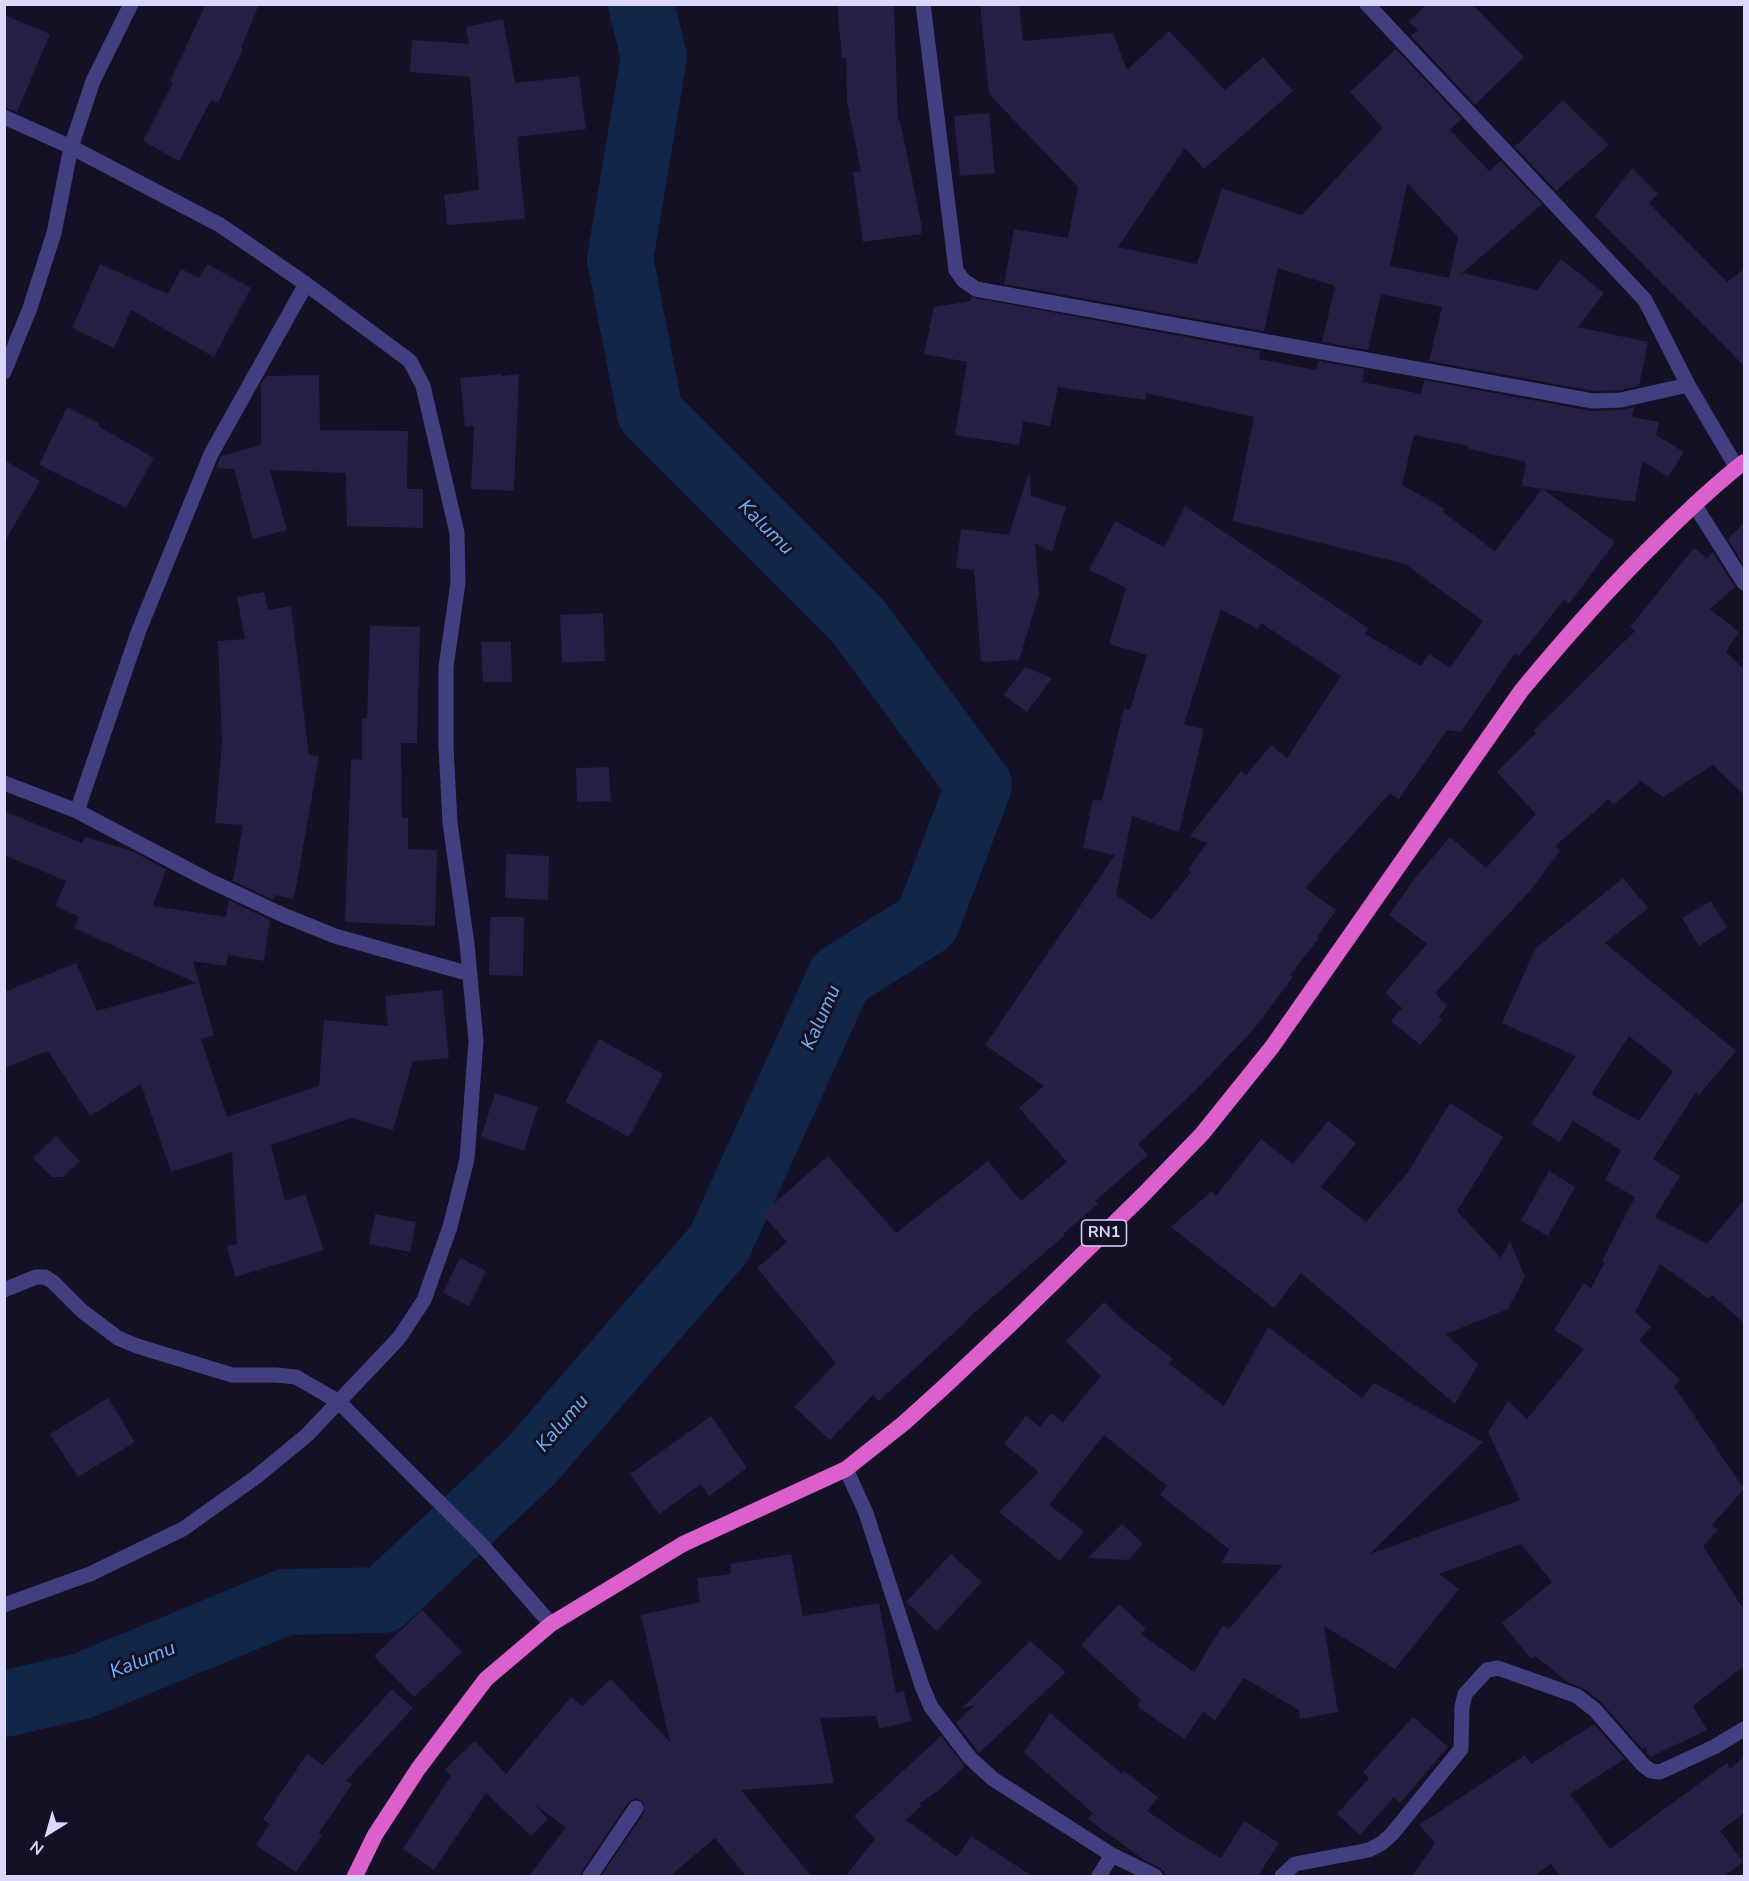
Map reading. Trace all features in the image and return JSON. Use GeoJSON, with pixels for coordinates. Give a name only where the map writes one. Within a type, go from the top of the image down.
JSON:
{"type":"FeatureCollection","features":[{"type":"Feature","properties":{"kind":"highway","name":"RN1"},"geometry":{"type":"LineString","coordinates":[[355,1876],[375,1835],[418,1769],[486,1679],[551,1624],[682,1544],[846,1469],[903,1423],[1013,1322],[1202,1134],[1272,1047],[1521,691],[1563,640],[1629,569],[1694,504],[1741,465]]}},
{"type":"Feature","properties":{"kind":"street"},"geometry":{"type":"LineString","coordinates":[[4,372],[30,308],[54,233],[71,147],[93,81],[131,4]]}},
{"type":"Feature","properties":{"kind":"street"},"geometry":{"type":"LineString","coordinates":[[923,4],[956,270],[963,280],[976,289],[1593,400],[1621,400],[1688,385]]}},
{"type":"Feature","properties":{"kind":"street"},"geometry":{"type":"LineString","coordinates":[[1367,4],[1645,300],[1688,385],[1741,465]]}},
{"type":"Feature","properties":{"kind":"street"},"geometry":{"type":"LineString","coordinates":[[4,117],[71,147],[220,225],[306,284],[410,361],[423,386],[457,532],[458,583],[446,667],[446,746],[450,823],[470,974],[476,1041],[467,1159],[450,1227],[424,1300],[399,1338],[307,1435],[256,1477],[183,1529],[90,1574],[4,1605]]}},
{"type":"Feature","properties":{"kind":"street"},"geometry":{"type":"LineString","coordinates":[[77,811],[139,630],[211,454],[306,284]]}},
{"type":"Feature","properties":{"kind":"street"},"geometry":{"type":"LineString","coordinates":[[1694,504],[1744,583]]}},
{"type":"Feature","properties":{"kind":"street"},"geometry":{"type":"LineString","coordinates":[[4,783],[77,811],[206,879],[283,915],[335,936],[470,974]]}},
{"type":"Feature","properties":{"kind":"street"},"geometry":{"type":"LineString","coordinates":[[4,1290],[36,1277],[45,1277],[82,1311],[118,1338],[232,1376],[296,1377],[339,1402],[480,1543],[551,1624]]}},
{"type":"Feature","properties":{"kind":"street"},"geometry":{"type":"LineString","coordinates":[[846,1469],[866,1513],[922,1686],[931,1707],[970,1758],[993,1779],[1112,1855],[1155,1876]]}},
{"type":"Feature","properties":{"kind":"street"},"geometry":{"type":"LineString","coordinates":[[1282,1876],[1294,1864],[1369,1850],[1392,1834],[1461,1749],[1462,1707],[1465,1694],[1487,1670],[1498,1668],[1576,1696],[1594,1710],[1651,1771],[1660,1772],[1714,1747],[1744,1729]]}},
{"type":"Feature","properties":{"kind":"street"},"geometry":{"type":"LineString","coordinates":[[590,1876],[636,1808]]}},
{"type":"Feature","properties":{"kind":"street"},"geometry":{"type":"LineString","coordinates":[[1100,1876],[1112,1855]]}},
{"type":"Feature","properties":{"kind":"building"},"geometry":{"type":"Polygon","coordinates":[[[206,4],[259,4],[241,48],[243,49],[218,103],[211,100],[179,161],[143,141],[173,83],[170,81],[206,4]]]}},
{"type":"Feature","properties":{"kind":"building"},"geometry":{"type":"Polygon","coordinates":[[[837,4],[894,4],[898,121],[900,121],[922,228],[921,234],[863,242],[853,172],[861,171],[847,101],[846,58],[842,58],[837,4]]]}},
{"type":"Feature","properties":{"kind":"building"},"geometry":{"type":"Polygon","coordinates":[[[980,4],[1019,4],[1023,41],[1113,33],[1127,70],[1169,31],[1225,90],[1263,57],[1293,91],[1204,169],[1185,148],[1118,247],[1197,264],[1222,188],[1302,215],[1383,128],[1350,92],[1396,49],[1462,119],[1450,130],[1489,171],[1501,161],[1542,204],[1462,273],[1537,290],[1561,259],[1604,293],[1578,327],[1648,342],[1639,386],[1620,390],[1594,391],[1429,361],[1442,307],[1381,294],[1368,350],[1322,342],[1335,286],[1278,268],[1264,331],[1004,284],[1014,229],[1068,238],[1078,187],[989,94],[980,4]],[[1407,183],[1390,266],[1449,278],[1458,237],[1407,183]]]}},
{"type":"Feature","properties":{"kind":"building"},"geometry":{"type":"Polygon","coordinates":[[[1427,4],[1472,4],[1524,57],[1475,105],[1411,36],[1418,30],[1409,22],[1427,4]]]}},
{"type":"Feature","properties":{"kind":"building"},"geometry":{"type":"Polygon","coordinates":[[[4,15],[50,34],[17,112],[4,107],[4,15]]]}},
{"type":"Feature","properties":{"kind":"building"},"geometry":{"type":"Polygon","coordinates":[[[503,19],[515,83],[579,76],[586,129],[517,137],[525,219],[447,225],[444,195],[479,190],[470,77],[410,72],[412,40],[469,44],[466,27],[503,19]]]}},
{"type":"Feature","properties":{"kind":"building"},"geometry":{"type":"Polygon","coordinates":[[[1563,100],[1609,145],[1556,191],[1515,147],[1563,100]]]}},
{"type":"Feature","properties":{"kind":"building"},"geometry":{"type":"Polygon","coordinates":[[[989,113],[995,173],[960,176],[954,116],[989,113]]]}},
{"type":"Feature","properties":{"kind":"building"},"geometry":{"type":"Polygon","coordinates":[[[1632,168],[1658,194],[1649,203],[1727,282],[1744,269],[1744,366],[1595,216],[1632,168]]]}},
{"type":"Feature","properties":{"kind":"building"},"geometry":{"type":"Polygon","coordinates":[[[100,264],[168,294],[181,269],[199,278],[207,264],[251,288],[214,357],[131,310],[114,348],[72,328],[100,264]]]}},
{"type":"Feature","properties":{"kind":"building"},"geometry":{"type":"Polygon","coordinates":[[[971,297],[1260,351],[1259,359],[1316,370],[1318,361],[1364,369],[1363,382],[1421,394],[1424,380],[1591,411],[1622,410],[1634,407],[1632,417],[1659,422],[1656,435],[1684,452],[1668,477],[1642,461],[1635,502],[1543,489],[1615,542],[1569,604],[1564,600],[1519,656],[1515,653],[1461,732],[1447,730],[1399,799],[1390,793],[1305,888],[1336,910],[1317,937],[1319,938],[1290,975],[1293,977],[1254,1029],[1196,1090],[1138,1144],[1148,1155],[1095,1201],[1098,1204],[1064,1233],[1065,1235],[967,1319],[879,1401],[873,1395],[830,1440],[794,1407],[836,1363],[757,1268],[787,1242],[762,1214],[828,1156],[896,1233],[988,1161],[1021,1201],[1067,1162],[1019,1108],[1044,1086],[985,1045],[1115,855],[1083,848],[1093,799],[1102,801],[1124,708],[1130,710],[1147,655],[1109,644],[1126,588],[1089,570],[1115,521],[1164,547],[1185,506],[1368,628],[1365,634],[1421,666],[1429,654],[1450,668],[1483,621],[1405,564],[1233,521],[1254,417],[1146,393],[1145,400],[1058,387],[1050,426],[1023,421],[1019,445],[955,435],[967,362],[924,354],[934,307],[971,301],[971,297]],[[1414,435],[1402,485],[1445,509],[1443,512],[1495,551],[1542,489],[1522,486],[1526,462],[1469,449],[1469,446],[1414,435]],[[1221,609],[1184,724],[1204,729],[1179,832],[1132,816],[1116,895],[1152,920],[1191,872],[1188,870],[1207,843],[1190,836],[1241,771],[1246,775],[1271,745],[1287,758],[1341,676],[1261,623],[1258,629],[1221,609]]]}},
{"type":"Feature","properties":{"kind":"building"},"geometry":{"type":"Polygon","coordinates":[[[502,374],[502,376],[519,374],[514,491],[471,489],[474,426],[465,427],[460,378],[502,374]]]}},
{"type":"Feature","properties":{"kind":"building"},"geometry":{"type":"Polygon","coordinates":[[[319,375],[320,430],[408,431],[407,489],[423,489],[423,528],[347,526],[346,473],[270,470],[287,530],[253,539],[234,469],[216,468],[221,456],[261,445],[261,384],[266,376],[319,375]]]}},
{"type":"Feature","properties":{"kind":"building"},"geometry":{"type":"Polygon","coordinates":[[[67,407],[99,423],[98,426],[154,458],[126,508],[39,465],[67,407]]]}},
{"type":"Feature","properties":{"kind":"building"},"geometry":{"type":"Polygon","coordinates":[[[4,460],[40,481],[4,543],[4,460]]]}},
{"type":"Feature","properties":{"kind":"building"},"geometry":{"type":"Polygon","coordinates":[[[1028,475],[1030,475],[1031,496],[1066,507],[1052,552],[1035,543],[1039,595],[1019,660],[981,662],[974,570],[956,568],[961,529],[1009,535],[1028,475]]]}},
{"type":"Feature","properties":{"kind":"building"},"geometry":{"type":"Polygon","coordinates":[[[1744,523],[1744,566],[1728,539],[1744,523]]]}},
{"type":"Feature","properties":{"kind":"building"},"geometry":{"type":"Polygon","coordinates":[[[1694,548],[1707,558],[1713,552],[1735,587],[1710,609],[1739,632],[1726,652],[1744,669],[1744,795],[1713,765],[1663,797],[1637,778],[1640,782],[1613,805],[1609,799],[1555,846],[1560,851],[1530,891],[1435,993],[1447,1006],[1439,1017],[1442,1020],[1420,1045],[1391,1021],[1402,1008],[1385,993],[1427,944],[1389,915],[1416,877],[1450,837],[1486,868],[1536,814],[1497,772],[1536,733],[1534,730],[1635,631],[1630,627],[1694,548]]]}},
{"type":"Feature","properties":{"kind":"building"},"geometry":{"type":"Polygon","coordinates":[[[264,592],[268,610],[291,606],[309,755],[319,756],[294,899],[274,895],[273,900],[233,881],[243,825],[215,823],[222,743],[218,641],[245,639],[237,597],[264,592]]]}},
{"type":"Feature","properties":{"kind":"building"},"geometry":{"type":"Polygon","coordinates":[[[603,613],[605,661],[562,662],[560,615],[603,613]]]}},
{"type":"Feature","properties":{"kind":"building"},"geometry":{"type":"Polygon","coordinates":[[[370,626],[420,627],[417,743],[401,743],[402,818],[408,818],[408,849],[437,850],[435,926],[345,922],[351,759],[362,760],[362,718],[367,718],[370,626]]]}},
{"type":"Feature","properties":{"kind":"building"},"geometry":{"type":"Polygon","coordinates":[[[481,642],[511,642],[512,682],[483,682],[481,642]]]}},
{"type":"Feature","properties":{"kind":"building"},"geometry":{"type":"Polygon","coordinates":[[[1025,667],[1052,678],[1027,712],[1004,695],[1025,667]]]}},
{"type":"Feature","properties":{"kind":"building"},"geometry":{"type":"Polygon","coordinates":[[[609,767],[611,801],[577,802],[576,768],[609,767]]]}},
{"type":"Feature","properties":{"kind":"building"},"geometry":{"type":"Polygon","coordinates":[[[4,811],[82,843],[85,837],[132,851],[166,869],[153,906],[226,917],[229,900],[270,920],[264,961],[228,955],[226,966],[193,961],[214,1035],[201,1039],[227,1117],[319,1086],[324,1020],[388,1026],[385,996],[442,990],[449,1058],[413,1061],[393,1130],[352,1118],[271,1145],[285,1201],[305,1194],[324,1250],[235,1277],[227,1246],[237,1244],[232,1152],[171,1172],[141,1084],[90,1116],[48,1051],[4,1068],[4,992],[76,963],[97,1011],[196,983],[74,928],[79,917],[55,906],[66,881],[4,855],[4,811]]]}},
{"type":"Feature","properties":{"kind":"building"},"geometry":{"type":"Polygon","coordinates":[[[506,854],[549,856],[548,900],[505,898],[506,854]]]}},
{"type":"Feature","properties":{"kind":"building"},"geometry":{"type":"Polygon","coordinates":[[[1623,878],[1648,908],[1605,943],[1736,1051],[1699,1095],[1696,1092],[1653,1159],[1680,1176],[1655,1217],[1707,1244],[1744,1200],[1744,1323],[1712,1295],[1709,1299],[1660,1264],[1635,1312],[1651,1327],[1639,1340],[1680,1380],[1674,1386],[1744,1489],[1712,1525],[1718,1530],[1703,1546],[1744,1610],[1744,1666],[1693,1706],[1707,1730],[1650,1757],[1645,1747],[1642,1749],[1601,1702],[1583,1688],[1569,1683],[1535,1656],[1531,1659],[1502,1623],[1552,1582],[1521,1544],[1439,1574],[1459,1589],[1395,1669],[1324,1626],[1338,1712],[1300,1719],[1299,1710],[1244,1678],[1215,1720],[1203,1712],[1184,1739],[1137,1706],[1141,1700],[1081,1645],[1119,1604],[1146,1629],[1141,1634],[1194,1672],[1223,1625],[1229,1629],[1283,1565],[1222,1563],[1229,1549],[1160,1495],[1167,1486],[1104,1435],[1049,1505],[1084,1531],[1060,1561],[999,1512],[1039,1472],[1004,1444],[1026,1416],[1040,1427],[1051,1413],[1063,1422],[1101,1376],[1066,1341],[1104,1302],[1120,1318],[1173,1359],[1169,1364],[1224,1406],[1268,1327],[1362,1398],[1374,1383],[1483,1442],[1370,1554],[1520,1500],[1488,1432],[1508,1401],[1527,1419],[1584,1349],[1554,1330],[1584,1283],[1591,1288],[1605,1262],[1602,1261],[1635,1197],[1605,1180],[1621,1150],[1573,1121],[1559,1142],[1531,1124],[1576,1056],[1502,1023],[1535,949],[1623,878]],[[1629,1036],[1591,1094],[1639,1121],[1673,1071],[1629,1036]]]}},
{"type":"Feature","properties":{"kind":"building"},"geometry":{"type":"Polygon","coordinates":[[[1711,901],[1727,928],[1699,946],[1682,918],[1711,901]]]}},
{"type":"Feature","properties":{"kind":"building"},"geometry":{"type":"Polygon","coordinates":[[[490,917],[524,917],[523,976],[489,975],[490,917]]]}},
{"type":"Feature","properties":{"kind":"building"},"geometry":{"type":"Polygon","coordinates":[[[599,1039],[663,1074],[629,1137],[565,1102],[599,1039]]]}},
{"type":"Feature","properties":{"kind":"building"},"geometry":{"type":"Polygon","coordinates":[[[495,1093],[538,1107],[524,1151],[481,1137],[495,1093]]]}},
{"type":"Feature","properties":{"kind":"building"},"geometry":{"type":"Polygon","coordinates":[[[1450,1103],[1503,1137],[1457,1211],[1501,1258],[1510,1241],[1525,1277],[1508,1309],[1446,1334],[1478,1364],[1455,1404],[1301,1273],[1274,1308],[1171,1227],[1212,1191],[1216,1196],[1261,1139],[1293,1164],[1328,1121],[1356,1143],[1321,1187],[1366,1222],[1408,1172],[1450,1103]]]}},
{"type":"Feature","properties":{"kind":"building"},"geometry":{"type":"Polygon","coordinates":[[[56,1136],[80,1161],[63,1177],[52,1177],[33,1158],[56,1136]]]}},
{"type":"Feature","properties":{"kind":"building"},"geometry":{"type":"Polygon","coordinates":[[[1549,1171],[1575,1187],[1548,1236],[1521,1221],[1549,1171]]]}},
{"type":"Feature","properties":{"kind":"building"},"geometry":{"type":"Polygon","coordinates":[[[375,1214],[416,1222],[410,1252],[369,1244],[375,1214]]]}},
{"type":"Feature","properties":{"kind":"building"},"geometry":{"type":"Polygon","coordinates":[[[460,1258],[486,1271],[469,1306],[443,1293],[460,1258]]]}},
{"type":"Feature","properties":{"kind":"building"},"geometry":{"type":"Polygon","coordinates":[[[108,1398],[135,1442],[78,1477],[50,1434],[108,1398]]]}},
{"type":"Feature","properties":{"kind":"building"},"geometry":{"type":"Polygon","coordinates":[[[711,1416],[747,1468],[709,1496],[701,1484],[659,1514],[630,1474],[711,1416]]]}},
{"type":"Feature","properties":{"kind":"building"},"geometry":{"type":"Polygon","coordinates":[[[1122,1524],[1143,1544],[1128,1560],[1088,1558],[1122,1524]]]}},
{"type":"Feature","properties":{"kind":"building"},"geometry":{"type":"Polygon","coordinates":[[[791,1554],[803,1616],[879,1603],[896,1693],[904,1691],[911,1721],[879,1729],[876,1716],[820,1718],[834,1783],[741,1790],[811,1876],[746,1876],[715,1838],[670,1876],[601,1876],[644,1813],[644,1803],[636,1798],[628,1803],[580,1876],[529,1876],[566,1827],[535,1805],[548,1819],[531,1836],[486,1793],[434,1870],[403,1849],[451,1776],[445,1769],[475,1741],[506,1774],[571,1697],[582,1706],[611,1679],[670,1742],[641,1615],[700,1602],[697,1578],[731,1574],[730,1564],[791,1554]]]}},
{"type":"Feature","properties":{"kind":"building"},"geometry":{"type":"Polygon","coordinates":[[[951,1554],[982,1582],[937,1631],[906,1602],[951,1554]]]}},
{"type":"Feature","properties":{"kind":"building"},"geometry":{"type":"Polygon","coordinates":[[[422,1610],[462,1652],[414,1697],[374,1656],[422,1610]]]}},
{"type":"Feature","properties":{"kind":"building"},"geometry":{"type":"Polygon","coordinates":[[[1030,1641],[1066,1672],[979,1753],[956,1723],[975,1705],[961,1709],[1030,1641]]]}},
{"type":"Feature","properties":{"kind":"building"},"geometry":{"type":"Polygon","coordinates":[[[392,1689],[413,1708],[346,1781],[352,1784],[319,1833],[322,1835],[296,1872],[256,1845],[270,1824],[263,1819],[307,1754],[323,1765],[392,1689]]]}},
{"type":"Feature","properties":{"kind":"building"},"geometry":{"type":"Polygon","coordinates":[[[1050,1713],[1122,1774],[1124,1771],[1158,1797],[1147,1811],[1221,1858],[1244,1821],[1279,1843],[1258,1876],[1167,1876],[1160,1868],[1144,1860],[1088,1819],[1093,1813],[1024,1753],[1050,1713]]]}},
{"type":"Feature","properties":{"kind":"building"},"geometry":{"type":"Polygon","coordinates":[[[1413,1717],[1448,1747],[1400,1803],[1394,1797],[1360,1835],[1337,1814],[1369,1778],[1363,1772],[1413,1717]]]}},
{"type":"Feature","properties":{"kind":"building"},"geometry":{"type":"Polygon","coordinates":[[[1594,1724],[1625,1759],[1570,1794],[1610,1849],[1727,1763],[1730,1768],[1744,1757],[1744,1813],[1720,1831],[1743,1862],[1724,1876],[1560,1876],[1551,1864],[1534,1876],[1412,1876],[1435,1843],[1419,1825],[1525,1755],[1531,1764],[1594,1724]]]}},
{"type":"Feature","properties":{"kind":"building"},"geometry":{"type":"Polygon","coordinates":[[[941,1736],[965,1766],[940,1789],[919,1804],[922,1805],[906,1820],[957,1857],[971,1836],[1032,1876],[846,1876],[875,1839],[854,1816],[941,1736]]]}},
{"type":"Feature","properties":{"kind":"waterway","name":"Kalumu"},"geometry":{"type":"LineString","coordinates":[[4,1704],[82,1686],[285,1602],[383,1600],[530,1462],[719,1244],[840,977],[927,922],[979,785],[858,621],[650,413],[620,259],[654,57],[641,4]]}}]}
